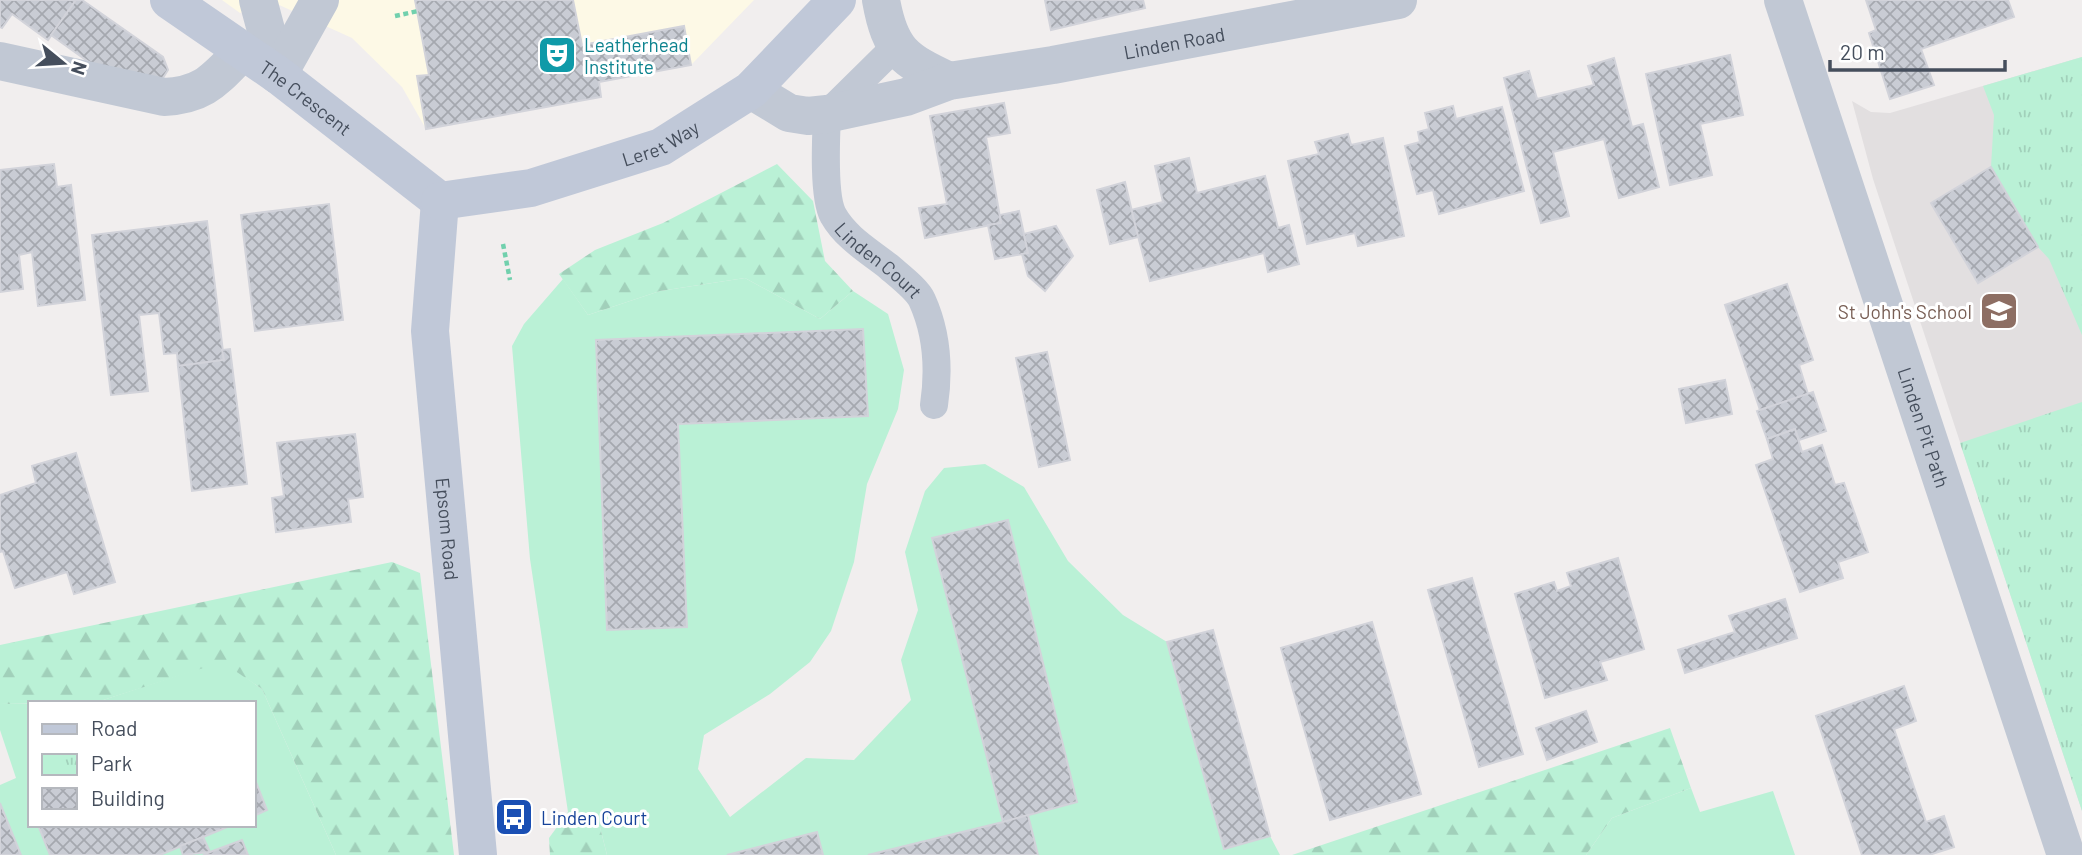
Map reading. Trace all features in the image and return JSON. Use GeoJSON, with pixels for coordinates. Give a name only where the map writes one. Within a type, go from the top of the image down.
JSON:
{"type":"FeatureCollection","features":[{"type":"Feature","properties":{"kind":"main road","name":"The Crescent"},"geometry":{"type":"LineString","coordinates":[[169,0],[278,75],[440,201]]}},
{"type":"Feature","properties":{"kind":"main road","name":"Leret Way"},"geometry":{"type":"LineString","coordinates":[[440,201],[531,188],[609,166],[661,147],[751,90],[837,0]]}},
{"type":"Feature","properties":{"kind":"main road","name":"Epsom Road"},"geometry":{"type":"LineString","coordinates":[[440,201],[430,331],[478,855]]}},
{"type":"Feature","properties":{"kind":"street"},"geometry":{"type":"LineString","coordinates":[[258,0],[278,75]]}},
{"type":"Feature","properties":{"kind":"street"},"geometry":{"type":"LineString","coordinates":[[278,75],[320,0]]}},
{"type":"Feature","properties":{"kind":"street"},"geometry":{"type":"LineString","coordinates":[[881,0],[895,47],[910,63],[949,81]]}},
{"type":"Feature","properties":{"kind":"street","name":"Linden Road"},"geometry":{"type":"LineString","coordinates":[[751,90],[789,113],[808,116],[827,114],[906,97],[949,81],[1053,65],[1398,0]]}},
{"type":"Feature","properties":{"kind":"street","name":"Linden Pit Path"},"geometry":{"type":"LineString","coordinates":[[1783,0],[2066,855]]}},
{"type":"Feature","properties":{"kind":"street"},"geometry":{"type":"LineString","coordinates":[[0,61],[164,97],[190,96],[212,82],[243,51]]}},
{"type":"Feature","properties":{"kind":"lane"},"geometry":{"type":"LineString","coordinates":[[827,114],[895,47]]}},
{"type":"Feature","properties":{"kind":"lane","name":"Linden Court"},"geometry":{"type":"LineString","coordinates":[[827,114],[825,162],[832,214],[857,244],[890,268],[921,298],[934,340],[939,377],[934,405]]}},
{"type":"Feature","properties":{"kind":"path"},"geometry":{"type":"LineString","coordinates":[[395,16],[418,11]]}},
{"type":"Feature","properties":{"kind":"shaded area","name":"Leatherhead Institute"},"geometry":{"type":"Polygon","coordinates":[[[222,0],[754,0],[691,65],[599,82],[601,97],[426,129],[402,87],[352,38],[277,4],[240,13],[222,0]]]}},
{"type":"Feature","properties":{"kind":"shaded area","name":"St John's School"},"geometry":{"type":"Polygon","coordinates":[[[2082,57],[2082,811],[1873,179],[1852,101],[1871,112],[1890,113],[2082,57]]]}},
{"type":"Feature","properties":{"kind":"green space"},"geometry":{"type":"Polygon","coordinates":[[[2082,57],[2082,335],[2049,259],[2038,247],[1991,167],[1994,115],[1983,86],[2082,57]]]}},
{"type":"Feature","properties":{"kind":"green space"},"geometry":{"type":"Polygon","coordinates":[[[777,164],[813,201],[825,261],[853,291],[820,319],[745,278],[660,291],[588,315],[559,274],[595,250],[663,223],[777,164]]]}},
{"type":"Feature","properties":{"kind":"green space"},"geometry":{"type":"Polygon","coordinates":[[[745,278],[820,319],[853,291],[888,314],[904,370],[898,409],[867,484],[854,562],[831,631],[810,662],[770,694],[704,735],[698,769],[730,817],[806,758],[854,760],[911,700],[901,660],[918,610],[905,552],[925,491],[944,468],[985,464],[1024,487],[1068,561],[1123,615],[1167,642],[1224,848],[1270,836],[1280,855],[607,855],[600,827],[568,812],[530,559],[512,346],[524,324],[563,279],[588,315],[660,291],[745,278]]]}},
{"type":"Feature","properties":{"kind":"green space"},"geometry":{"type":"Polygon","coordinates":[[[2082,402],[2082,811],[1960,443],[2082,402]]]}},
{"type":"Feature","properties":{"kind":"green space"},"geometry":{"type":"Polygon","coordinates":[[[392,562],[420,573],[454,855],[336,855],[262,689],[222,662],[100,701],[28,701],[28,704],[0,704],[0,645],[392,562]]]}},
{"type":"Feature","properties":{"kind":"green space"},"geometry":{"type":"Polygon","coordinates":[[[222,661],[262,689],[336,855],[0,855],[0,785],[16,778],[0,730],[0,704],[28,704],[28,827],[256,827],[256,701],[100,701],[222,661]]]}},
{"type":"Feature","properties":{"kind":"green space"},"geometry":{"type":"Polygon","coordinates":[[[1670,728],[1691,788],[1612,818],[1586,855],[1292,855],[1670,728]]]}},
{"type":"Feature","properties":{"kind":"green space"},"geometry":{"type":"Polygon","coordinates":[[[1691,788],[1700,812],[1773,791],[1795,855],[1586,855],[1612,818],[1691,788]]]}},
{"type":"Feature","properties":{"kind":"green space"},"geometry":{"type":"Polygon","coordinates":[[[568,812],[600,827],[607,855],[550,855],[549,838],[568,812]]]}},
{"type":"Feature","properties":{"kind":"building"},"geometry":{"type":"Polygon","coordinates":[[[0,0],[76,0],[48,40],[12,14],[2,28],[0,27],[0,0]]]}},
{"type":"Feature","properties":{"kind":"building"},"geometry":{"type":"Polygon","coordinates":[[[76,0],[82,0],[163,57],[168,70],[159,84],[100,70],[51,35],[76,0]]]}},
{"type":"Feature","properties":{"kind":"building","name":"Leatherhead Institute"},"geometry":{"type":"Polygon","coordinates":[[[415,0],[573,0],[582,45],[684,26],[691,65],[599,82],[601,97],[426,129],[417,76],[429,75],[415,0]]]}},
{"type":"Feature","properties":{"kind":"building"},"geometry":{"type":"Polygon","coordinates":[[[1045,0],[1143,0],[1145,8],[1051,30],[1045,0]]]}},
{"type":"Feature","properties":{"kind":"building"},"geometry":{"type":"Polygon","coordinates":[[[1866,0],[2008,0],[2014,17],[1921,49],[1934,85],[1890,99],[1869,33],[1876,30],[1866,0]]]}},
{"type":"Feature","properties":{"kind":"building"},"geometry":{"type":"Polygon","coordinates":[[[1730,55],[1743,115],[1700,124],[1712,175],[1670,185],[1646,74],[1730,55]]]}},
{"type":"Feature","properties":{"kind":"building"},"geometry":{"type":"Polygon","coordinates":[[[1614,58],[1632,127],[1643,124],[1659,187],[1619,198],[1604,139],[1553,152],[1569,216],[1541,223],[1504,78],[1529,71],[1537,99],[1594,85],[1588,66],[1614,58]]]}},
{"type":"Feature","properties":{"kind":"building"},"geometry":{"type":"Polygon","coordinates":[[[1004,103],[1010,133],[986,137],[1001,223],[925,238],[919,208],[947,204],[930,116],[1004,103]]]}},
{"type":"Feature","properties":{"kind":"building"},"geometry":{"type":"Polygon","coordinates":[[[1453,106],[1456,119],[1502,107],[1524,191],[1439,214],[1433,190],[1417,194],[1405,146],[1420,142],[1418,132],[1429,129],[1425,113],[1453,106]]]}},
{"type":"Feature","properties":{"kind":"building"},"geometry":{"type":"Polygon","coordinates":[[[1348,134],[1351,145],[1383,138],[1404,236],[1358,246],[1355,233],[1307,244],[1288,161],[1319,154],[1315,142],[1348,134]]]}},
{"type":"Feature","properties":{"kind":"building"},"geometry":{"type":"Polygon","coordinates":[[[1189,158],[1197,193],[1265,176],[1278,228],[1289,225],[1299,264],[1268,272],[1264,253],[1150,281],[1131,210],[1163,202],[1155,166],[1189,158]]]}},
{"type":"Feature","properties":{"kind":"building"},"geometry":{"type":"Polygon","coordinates":[[[54,164],[57,187],[71,185],[85,300],[38,306],[32,252],[19,255],[23,289],[0,292],[0,170],[54,164]]]}},
{"type":"Feature","properties":{"kind":"building"},"geometry":{"type":"Polygon","coordinates":[[[1991,167],[2038,247],[1978,283],[1931,203],[1991,167]]]}},
{"type":"Feature","properties":{"kind":"building"},"geometry":{"type":"Polygon","coordinates":[[[1125,182],[1138,237],[1110,244],[1097,190],[1125,182]]]}},
{"type":"Feature","properties":{"kind":"building"},"geometry":{"type":"Polygon","coordinates":[[[329,204],[343,320],[255,331],[241,215],[329,204]]]}},
{"type":"Feature","properties":{"kind":"building"},"geometry":{"type":"Polygon","coordinates":[[[1019,211],[1028,253],[995,259],[988,225],[1001,223],[1000,215],[1019,211]]]}},
{"type":"Feature","properties":{"kind":"building"},"geometry":{"type":"Polygon","coordinates":[[[207,221],[224,360],[178,366],[177,353],[164,354],[159,313],[139,315],[148,391],[111,395],[92,235],[207,221]]]}},
{"type":"Feature","properties":{"kind":"building"},"geometry":{"type":"Polygon","coordinates":[[[1056,226],[1073,256],[1045,291],[1028,276],[1022,254],[1028,253],[1024,234],[1056,226]]]}},
{"type":"Feature","properties":{"kind":"building"},"geometry":{"type":"Polygon","coordinates":[[[1787,284],[1813,360],[1799,365],[1808,394],[1760,410],[1725,305],[1787,284]]]}},
{"type":"Feature","properties":{"kind":"building"},"geometry":{"type":"Polygon","coordinates":[[[863,329],[868,416],[678,424],[687,627],[607,630],[596,340],[863,329]]]}},
{"type":"Feature","properties":{"kind":"building"},"geometry":{"type":"Polygon","coordinates":[[[230,349],[247,484],[192,491],[178,366],[224,360],[222,350],[230,349]]]}},
{"type":"Feature","properties":{"kind":"building"},"geometry":{"type":"Polygon","coordinates":[[[1047,352],[1070,460],[1039,467],[1016,358],[1047,352]]]}},
{"type":"Feature","properties":{"kind":"building"},"geometry":{"type":"Polygon","coordinates":[[[1725,380],[1732,414],[1686,423],[1679,389],[1725,380]]]}},
{"type":"Feature","properties":{"kind":"building"},"geometry":{"type":"Polygon","coordinates":[[[1813,392],[1826,431],[1799,440],[1795,429],[1767,439],[1757,411],[1813,392]]]}},
{"type":"Feature","properties":{"kind":"building"},"geometry":{"type":"Polygon","coordinates":[[[1795,429],[1802,452],[1822,445],[1835,485],[1844,483],[1868,552],[1838,562],[1843,578],[1800,592],[1756,465],[1773,459],[1767,439],[1795,429]]]}},
{"type":"Feature","properties":{"kind":"building"},"geometry":{"type":"Polygon","coordinates":[[[355,434],[363,497],[348,499],[351,522],[276,532],[272,498],[284,496],[277,443],[355,434]]]}},
{"type":"Feature","properties":{"kind":"building"},"geometry":{"type":"Polygon","coordinates":[[[76,453],[115,582],[74,594],[67,572],[15,588],[3,551],[0,552],[0,495],[36,483],[32,466],[76,453]]]}},
{"type":"Feature","properties":{"kind":"building"},"geometry":{"type":"Polygon","coordinates":[[[1008,520],[1077,802],[1003,822],[932,538],[1008,520]]]}},
{"type":"Feature","properties":{"kind":"building"},"geometry":{"type":"Polygon","coordinates":[[[1618,558],[1644,649],[1600,662],[1607,680],[1545,698],[1515,594],[1554,582],[1557,591],[1571,586],[1567,573],[1618,558]]]}},
{"type":"Feature","properties":{"kind":"building"},"geometry":{"type":"Polygon","coordinates":[[[1472,578],[1523,754],[1479,767],[1428,590],[1472,578]]]}},
{"type":"Feature","properties":{"kind":"building"},"geometry":{"type":"Polygon","coordinates":[[[1785,599],[1797,638],[1685,673],[1678,650],[1735,632],[1729,616],[1785,599]]]}},
{"type":"Feature","properties":{"kind":"building"},"geometry":{"type":"Polygon","coordinates":[[[1372,622],[1421,794],[1330,820],[1281,648],[1372,622]]]}},
{"type":"Feature","properties":{"kind":"building"},"geometry":{"type":"Polygon","coordinates":[[[1213,630],[1270,836],[1224,849],[1167,642],[1213,630]]]}},
{"type":"Feature","properties":{"kind":"building"},"geometry":{"type":"Polygon","coordinates":[[[1904,686],[1916,721],[1894,729],[1926,822],[1944,816],[1954,847],[1929,855],[1862,855],[1816,716],[1904,686]]]}},
{"type":"Feature","properties":{"kind":"building"},"geometry":{"type":"Polygon","coordinates":[[[1586,711],[1597,742],[1547,760],[1536,728],[1586,711]]]}},
{"type":"Feature","properties":{"kind":"building"},"geometry":{"type":"Polygon","coordinates":[[[256,782],[267,810],[256,815],[256,782]]]}},
{"type":"Feature","properties":{"kind":"building"},"geometry":{"type":"Polygon","coordinates":[[[0,803],[21,855],[0,855],[0,803]]]}},
{"type":"Feature","properties":{"kind":"building"},"geometry":{"type":"Polygon","coordinates":[[[1028,815],[1038,855],[868,855],[1003,822],[1028,815]]]}},
{"type":"Feature","properties":{"kind":"building"},"geometry":{"type":"Polygon","coordinates":[[[39,827],[227,827],[160,855],[50,855],[39,827]]]}},
{"type":"Feature","properties":{"kind":"building"},"geometry":{"type":"Polygon","coordinates":[[[817,832],[823,855],[727,855],[817,832]]]}},
{"type":"Feature","properties":{"kind":"building"},"geometry":{"type":"Polygon","coordinates":[[[203,837],[210,852],[183,855],[180,846],[203,837]]]}},
{"type":"Feature","properties":{"kind":"building"},"geometry":{"type":"Polygon","coordinates":[[[242,840],[248,855],[203,855],[210,852],[242,840]]]}},
{"type":"Feature","properties":{"kind":"place","name":"Leatherhead Institute"},"geometry":{"type":"Point","coordinates":[557,55]}},
{"type":"Feature","properties":{"kind":"place","name":"St John's School"},"geometry":{"type":"Point","coordinates":[1999,311]}},
{"type":"Feature","properties":{"kind":"place","name":"Linden Court"},"geometry":{"type":"Point","coordinates":[514,817]}}]}
